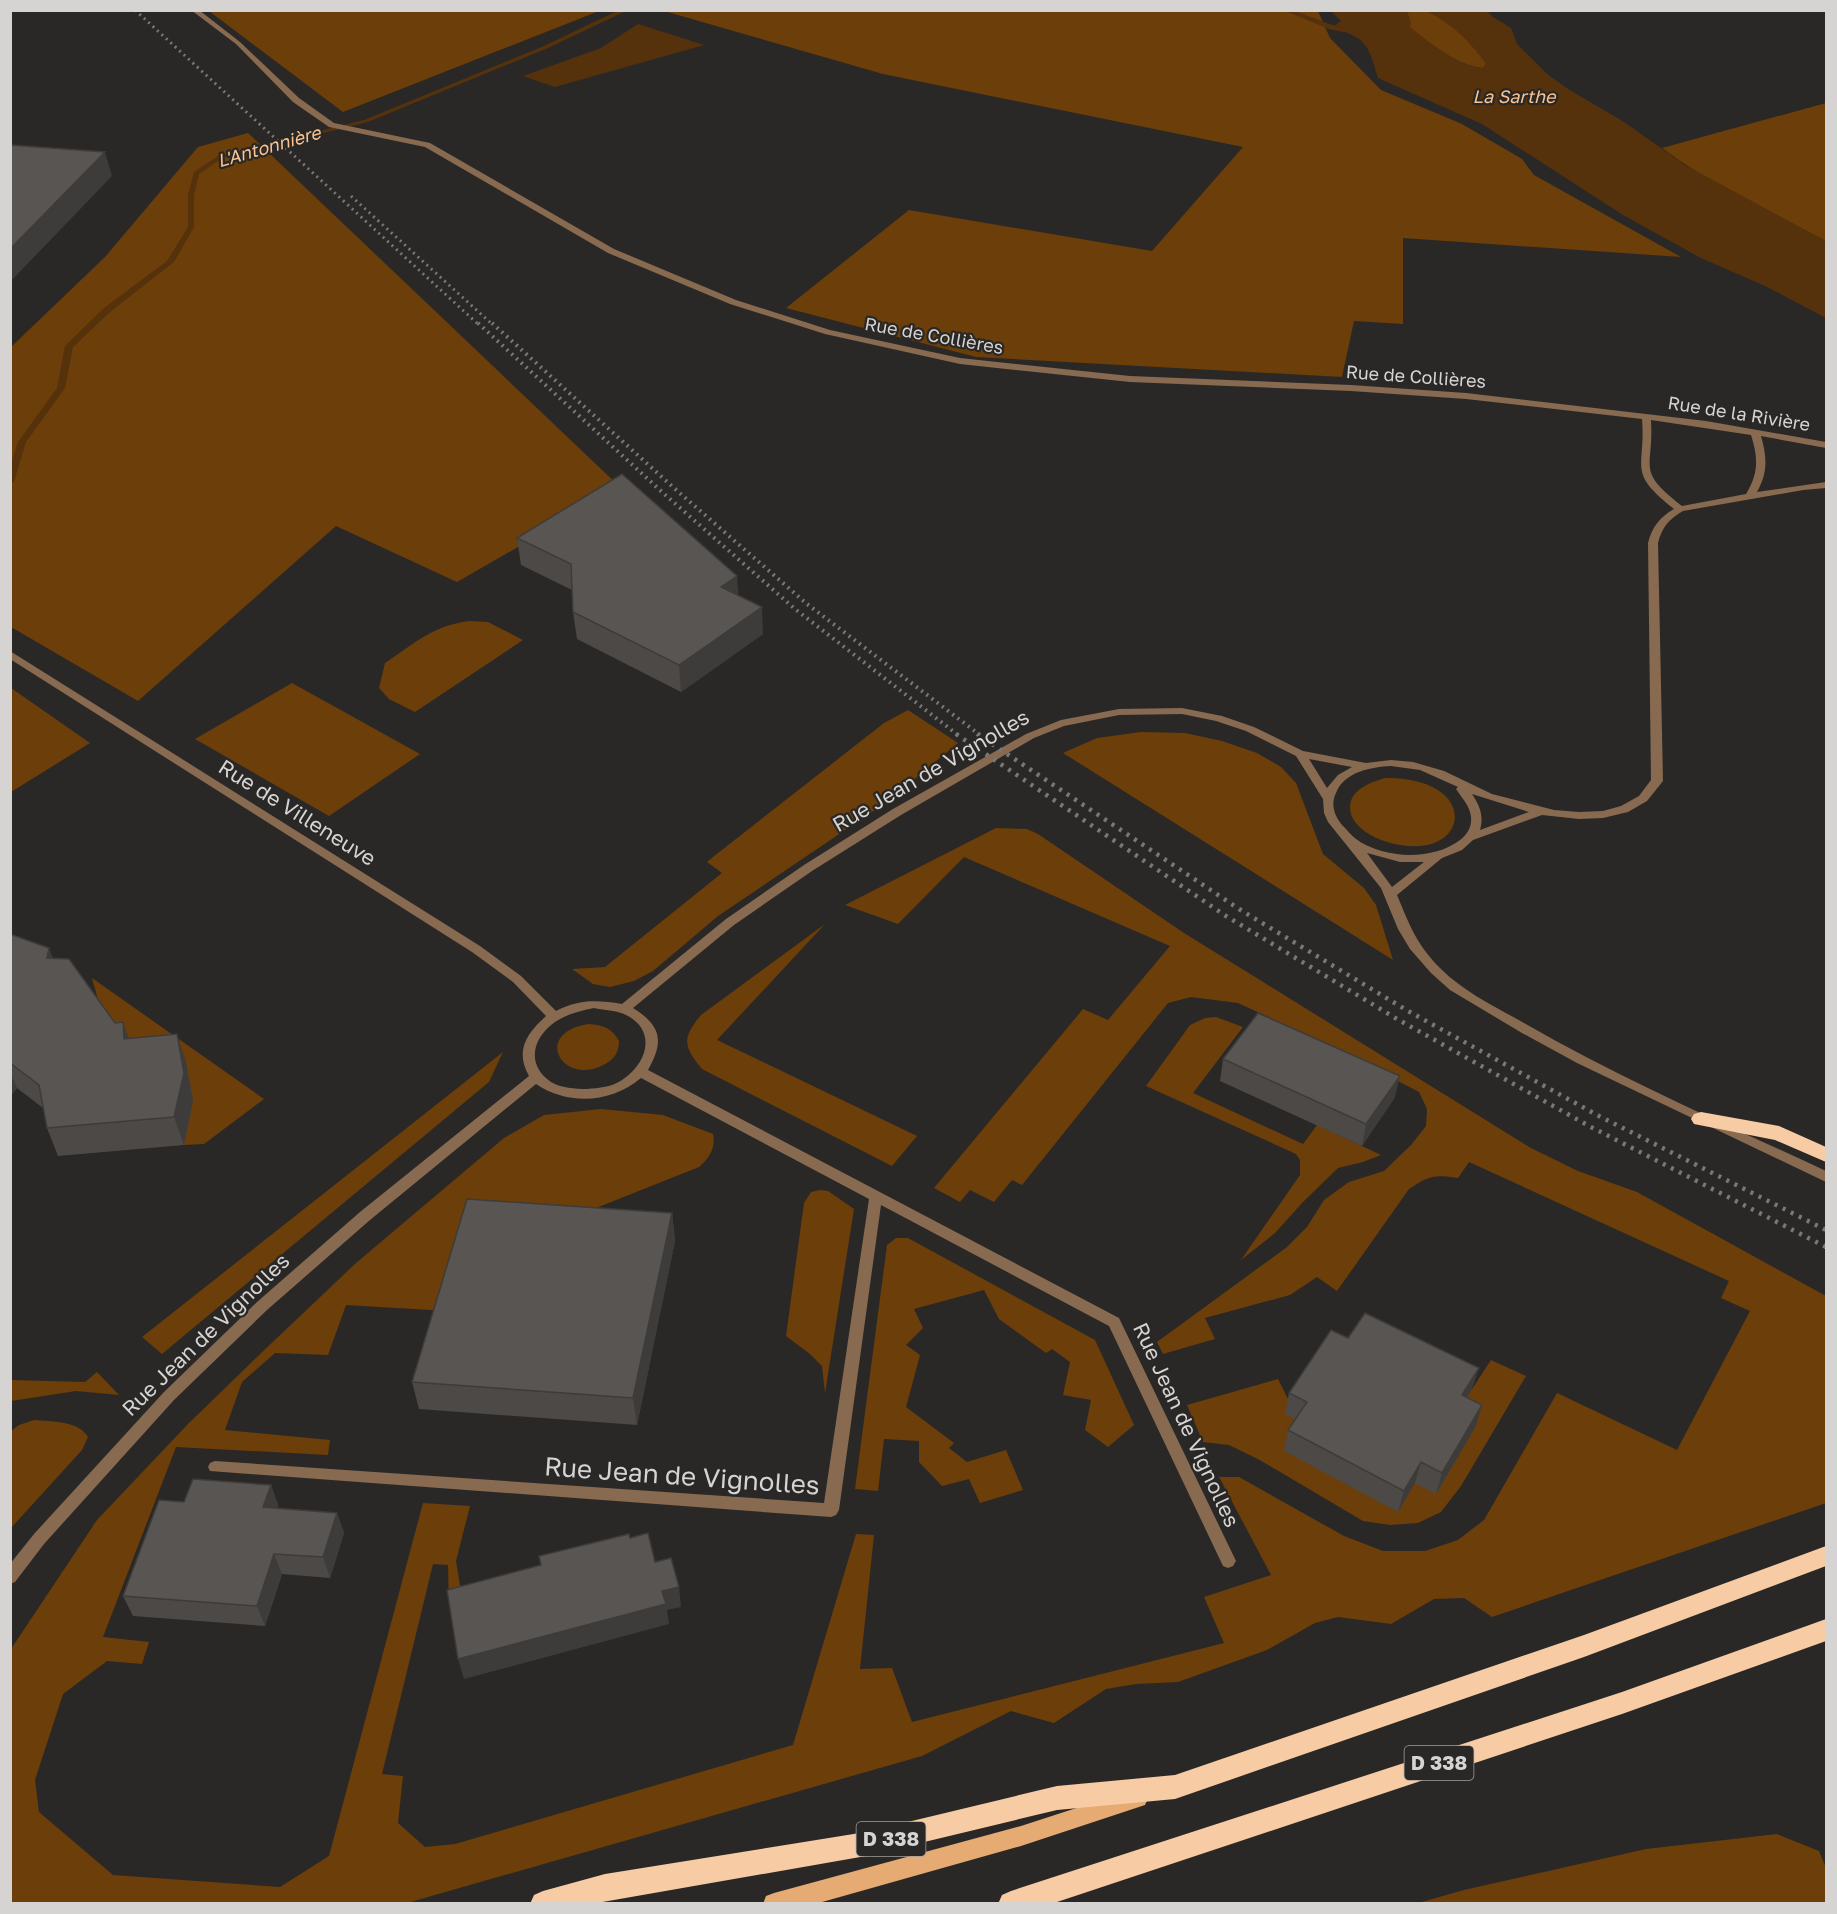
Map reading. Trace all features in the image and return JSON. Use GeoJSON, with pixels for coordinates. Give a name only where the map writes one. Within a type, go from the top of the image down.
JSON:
{"type":"FeatureCollection","features":[{"type":"Feature","properties":{"kind":"highway"},"geometry":{"type":"LineString","coordinates":[[1701,1119],[1779,1133],[1827,1155]]}},
{"type":"Feature","properties":{"kind":"highway","name":"D 338"},"geometry":{"type":"LineString","coordinates":[[543,1904],[605,1887],[866,1844],[1057,1798],[1175,1787],[1584,1646],[1827,1556]]}},
{"type":"Feature","properties":{"kind":"highway","name":"D 338"},"geometry":{"type":"LineString","coordinates":[[1011,1904],[1611,1707],[1827,1630]]}},
{"type":"Feature","properties":{"kind":"main road","name":"D 338"},"geometry":{"type":"LineString","coordinates":[[774,1904],[1021,1836],[1175,1787]]}},
{"type":"Feature","properties":{"kind":"street","name":"Rue de Collières"},"geometry":{"type":"LineString","coordinates":[[194,10],[238,43],[296,100],[332,125],[427,144],[611,251],[733,303],[851,338],[960,361],[1130,379],[1352,388],[1466,396],[1646,416]]}},
{"type":"Feature","properties":{"kind":"street","name":"Rue de la Rivière"},"geometry":{"type":"LineString","coordinates":[[1646,416],[1827,445]]}},
{"type":"Feature","properties":{"kind":"street"},"geometry":{"type":"LineString","coordinates":[[1646,416],[1648,430],[1645,470],[1649,480],[1680,509]]}},
{"type":"Feature","properties":{"kind":"street"},"geometry":{"type":"LineString","coordinates":[[1750,496],[1762,477],[1760,449],[1755,433]]}},
{"type":"Feature","properties":{"kind":"street"},"geometry":{"type":"LineString","coordinates":[[1538,813],[1472,837],[1459,849],[1437,857],[1414,860],[1393,858],[1369,850],[1351,840],[1337,828],[1329,813],[1328,800],[1332,788],[1341,778],[1365,766],[1383,763],[1432,770],[1459,785],[1538,813],[1602,815],[1642,799],[1651,792],[1657,781],[1653,543],[1656,529],[1664,519],[1680,509],[1827,485]]}},
{"type":"Feature","properties":{"kind":"street","name":"Rue de Villeneuve"},"geometry":{"type":"LineString","coordinates":[[10,654],[476,950],[517,979],[554,1016]]}},
{"type":"Feature","properties":{"kind":"street","name":"Rue Jean de Vignolles"},"geometry":{"type":"LineString","coordinates":[[624,1009],[730,921],[808,868],[897,812],[1016,744],[1052,727],[1100,714],[1144,710],[1182,711],[1218,718],[1250,729],[1300,754],[1365,766]]}},
{"type":"Feature","properties":{"kind":"street"},"geometry":{"type":"LineString","coordinates":[[1300,754],[1328,800]]}},
{"type":"Feature","properties":{"kind":"street"},"geometry":{"type":"LineString","coordinates":[[1459,785],[1477,809],[1478,823],[1472,837]]}},
{"type":"Feature","properties":{"kind":"street"},"geometry":{"type":"LineString","coordinates":[[1351,840],[1392,893],[1400,921],[1411,940],[1450,984],[1548,1043],[1701,1119],[1827,1177]]}},
{"type":"Feature","properties":{"kind":"street"},"geometry":{"type":"LineString","coordinates":[[1392,893],[1437,857]]}},
{"type":"Feature","properties":{"kind":"street"},"geometry":{"type":"LineString","coordinates":[[604,1004],[624,1009],[642,1019],[651,1033],[653,1048],[648,1064],[641,1072],[617,1088],[588,1095],[556,1090],[536,1077],[528,1063],[528,1047],[535,1032],[554,1016],[585,1005],[604,1004]]}},
{"type":"Feature","properties":{"kind":"street","name":"Rue Jean de Vignolles"},"geometry":{"type":"LineString","coordinates":[[641,1072],[1114,1322],[1228,1561]]}},
{"type":"Feature","properties":{"kind":"street","name":"Rue Jean de Vignolles"},"geometry":{"type":"LineString","coordinates":[[10,1577],[39,1539],[169,1396],[262,1306],[365,1216],[536,1077]]}},
{"type":"Feature","properties":{"kind":"street","name":"Rue Jean de Vignolles"},"geometry":{"type":"LineString","coordinates":[[215,1467],[831,1510],[876,1196]]}},
{"type":"Feature","properties":{"kind":"shaded area"},"geometry":{"type":"Polygon","coordinates":[[[1424,10],[1445,19],[1475,48],[1487,64],[1483,68],[1473,66],[1444,53],[1409,27],[1407,11],[1424,10]]]}},
{"type":"Feature","properties":{"kind":"shaded area"},"geometry":{"type":"Polygon","coordinates":[[[209,11],[599,11],[343,112],[209,11]]]}},
{"type":"Feature","properties":{"kind":"shaded area"},"geometry":{"type":"Polygon","coordinates":[[[664,11],[1318,11],[1330,38],[1381,90],[1462,124],[1522,159],[1534,175],[1681,257],[1403,238],[1403,324],[1354,321],[1342,377],[976,357],[786,308],[909,210],[1152,251],[1243,147],[883,74],[664,11]]]}},
{"type":"Feature","properties":{"kind":"shaded area"},"geometry":{"type":"Polygon","coordinates":[[[1826,103],[1826,241],[1721,186],[1662,148],[1826,103]]]}},
{"type":"Feature","properties":{"kind":"shaded area"},"geometry":{"type":"Polygon","coordinates":[[[248,133],[621,488],[457,582],[336,526],[138,701],[11,627],[11,347],[105,257],[198,147],[248,133]]]}},
{"type":"Feature","properties":{"kind":"shaded area"},"geometry":{"type":"Polygon","coordinates":[[[469,621],[488,622],[523,640],[415,712],[389,699],[379,688],[385,663],[434,631],[469,621]]]}},
{"type":"Feature","properties":{"kind":"shaded area"},"geometry":{"type":"Polygon","coordinates":[[[292,683],[420,754],[329,816],[195,739],[292,683]]]}},
{"type":"Feature","properties":{"kind":"shaded area"},"geometry":{"type":"Polygon","coordinates":[[[10,688],[90,743],[11,792],[10,688]]]}},
{"type":"Feature","properties":{"kind":"shaded area"},"geometry":{"type":"Polygon","coordinates":[[[908,710],[958,743],[888,801],[718,916],[653,971],[634,981],[610,987],[593,984],[572,969],[605,967],[722,873],[707,862],[884,723],[908,710]]]}},
{"type":"Feature","properties":{"kind":"shaded area"},"geometry":{"type":"Polygon","coordinates":[[[1141,732],[1185,733],[1222,741],[1257,753],[1281,767],[1296,783],[1323,854],[1364,888],[1376,905],[1393,960],[1063,753],[1097,738],[1141,732]]]}},
{"type":"Feature","properties":{"kind":"shaded area"},"geometry":{"type":"Polygon","coordinates":[[[1385,778],[1418,782],[1440,791],[1452,805],[1455,820],[1449,833],[1434,843],[1413,846],[1384,841],[1362,829],[1352,817],[1351,801],[1358,790],[1385,778]]]}},
{"type":"Feature","properties":{"kind":"shaded area"},"geometry":{"type":"Polygon","coordinates":[[[996,828],[1027,829],[1038,834],[1184,933],[1531,1148],[1578,1171],[1637,1192],[1826,1296],[1826,1503],[1492,1617],[1464,1598],[1434,1599],[1391,1624],[1338,1617],[1315,1623],[1267,1650],[1178,1682],[1136,1684],[1106,1689],[1054,1723],[1011,1711],[922,1756],[407,1903],[11,1904],[11,1649],[97,1520],[188,1424],[356,1263],[504,1138],[544,1115],[601,1109],[663,1115],[713,1134],[713,1148],[699,1167],[571,1218],[448,1311],[346,1305],[328,1355],[275,1353],[242,1382],[225,1430],[330,1440],[328,1455],[176,1447],[103,1637],[149,1642],[142,1664],[107,1661],[63,1694],[35,1780],[39,1812],[113,1875],[280,1887],[329,1856],[423,1503],[470,1506],[456,1561],[463,1604],[449,1608],[448,1565],[433,1564],[382,1774],[403,1776],[398,1823],[425,1847],[455,1844],[793,1745],[856,1534],[874,1535],[860,1669],[892,1668],[912,1722],[1224,1643],[1204,1597],[1271,1575],[1219,1477],[1239,1477],[1344,1536],[1383,1551],[1425,1551],[1458,1540],[1484,1520],[1557,1393],[1677,1450],[1750,1311],[1721,1298],[1729,1281],[1469,1162],[1458,1178],[1432,1177],[1409,1189],[1337,1291],[1317,1277],[1290,1295],[1205,1318],[1215,1339],[1163,1354],[1157,1342],[1287,1247],[1307,1227],[1324,1200],[1349,1182],[1384,1171],[1411,1145],[1426,1126],[1427,1109],[1419,1092],[1327,1044],[1238,1003],[1191,997],[1168,1003],[1022,1185],[1012,1180],[994,1202],[970,1190],[960,1202],[934,1188],[1083,1009],[1108,1020],[1170,946],[964,857],[898,924],[845,905],[996,828]]]}},
{"type":"Feature","properties":{"kind":"shaded area"},"geometry":{"type":"Polygon","coordinates":[[[825,924],[717,1040],[917,1136],[892,1166],[702,1069],[688,1048],[690,1030],[701,1015],[825,924]]]}},
{"type":"Feature","properties":{"kind":"shaded area"},"geometry":{"type":"Polygon","coordinates":[[[92,978],[264,1099],[204,1144],[184,1145],[104,1021],[92,978]]]}},
{"type":"Feature","properties":{"kind":"shaded area"},"geometry":{"type":"Polygon","coordinates":[[[1216,1017],[1243,1027],[1193,1093],[1303,1144],[1317,1125],[1381,1155],[1338,1168],[1275,1233],[1241,1260],[1300,1175],[1300,1160],[1296,1154],[1146,1086],[1190,1025],[1205,1018],[1216,1017]]]}},
{"type":"Feature","properties":{"kind":"shaded area"},"geometry":{"type":"Polygon","coordinates":[[[589,1024],[603,1026],[610,1030],[619,1041],[618,1048],[614,1057],[605,1064],[590,1070],[577,1069],[566,1064],[559,1056],[557,1047],[561,1037],[571,1029],[589,1024]]]}},
{"type":"Feature","properties":{"kind":"shaded area"},"geometry":{"type":"Polygon","coordinates":[[[503,1052],[489,1082],[162,1354],[142,1337],[503,1052]]]}},
{"type":"Feature","properties":{"kind":"shaded area"},"geometry":{"type":"Polygon","coordinates":[[[828,1191],[854,1209],[825,1393],[822,1366],[786,1336],[804,1203],[811,1192],[828,1191]]]}},
{"type":"Feature","properties":{"kind":"shaded area"},"geometry":{"type":"Polygon","coordinates":[[[896,1238],[908,1238],[1095,1340],[1134,1425],[1108,1447],[1085,1430],[1091,1400],[1063,1395],[1070,1362],[1052,1349],[1046,1353],[999,1319],[984,1290],[914,1309],[923,1328],[906,1345],[920,1355],[906,1407],[954,1443],[949,1448],[967,1462],[1006,1450],[1023,1490],[980,1503],[969,1479],[942,1486],[919,1462],[919,1441],[884,1439],[878,1491],[855,1489],[887,1245],[896,1238]]]}},
{"type":"Feature","properties":{"kind":"shaded area"},"geometry":{"type":"Polygon","coordinates":[[[1491,1360],[1526,1376],[1461,1486],[1441,1512],[1418,1523],[1390,1525],[1363,1521],[1258,1459],[1229,1445],[1203,1442],[1187,1405],[1278,1379],[1291,1405],[1472,1389],[1491,1360]]]}},
{"type":"Feature","properties":{"kind":"shaded area"},"geometry":{"type":"Polygon","coordinates":[[[97,1372],[119,1395],[76,1391],[11,1401],[11,1380],[85,1382],[97,1372]]]}},
{"type":"Feature","properties":{"kind":"shaded area"},"geometry":{"type":"Polygon","coordinates":[[[34,1420],[78,1427],[88,1437],[82,1450],[11,1528],[11,1431],[19,1425],[34,1420]]]}},
{"type":"Feature","properties":{"kind":"shaded area"},"geometry":{"type":"Polygon","coordinates":[[[1777,1834],[1819,1851],[1826,1868],[1826,1903],[1418,1903],[1464,1890],[1646,1849],[1777,1834]]]}},
{"type":"Feature","properties":{"kind":"water","name":"La Sarthe"},"geometry":{"type":"Polygon","coordinates":[[[1331,11],[1407,11],[1411,22],[1410,27],[1426,40],[1463,63],[1483,68],[1486,63],[1466,40],[1452,27],[1426,11],[1487,11],[1511,28],[1517,44],[1547,74],[1568,89],[1624,122],[1685,165],[1826,241],[1826,318],[1765,286],[1701,258],[1623,215],[1482,124],[1378,78],[1364,44],[1352,35],[1331,28],[1341,21],[1331,11]]]}},
{"type":"Feature","properties":{"kind":"water"},"geometry":{"type":"Polygon","coordinates":[[[638,24],[704,45],[555,87],[523,76],[601,48],[638,24]]]}},
{"type":"Feature","properties":{"kind":"building"},"geometry":{"type":"Polygon","coordinates":[[[10,145],[105,152],[10,249],[10,145]]]}},
{"type":"Feature","properties":{"kind":"building"},"geometry":{"type":"Polygon","coordinates":[[[622,474],[737,576],[721,587],[762,607],[679,665],[573,612],[571,564],[517,538],[622,474]]]}},
{"type":"Feature","properties":{"kind":"building"},"geometry":{"type":"Polygon","coordinates":[[[10,934],[49,948],[47,958],[69,959],[115,1023],[123,1022],[124,1039],[177,1034],[184,1073],[174,1117],[47,1128],[39,1085],[10,1063],[10,934]]]}},
{"type":"Feature","properties":{"kind":"building"},"geometry":{"type":"Polygon","coordinates":[[[1258,1013],[1400,1076],[1366,1124],[1223,1059],[1258,1013]]]}},
{"type":"Feature","properties":{"kind":"building"},"geometry":{"type":"Polygon","coordinates":[[[467,1199],[672,1213],[633,1398],[412,1382],[467,1199]]]}},
{"type":"Feature","properties":{"kind":"building"},"geometry":{"type":"Polygon","coordinates":[[[1365,1313],[1479,1368],[1462,1395],[1482,1405],[1442,1473],[1421,1462],[1404,1491],[1288,1430],[1307,1402],[1289,1393],[1331,1330],[1348,1338],[1365,1313]]]}},
{"type":"Feature","properties":{"kind":"building"},"geometry":{"type":"Polygon","coordinates":[[[193,1479],[271,1485],[263,1507],[337,1513],[323,1557],[274,1554],[257,1606],[123,1596],[159,1500],[184,1502],[193,1479]]]}},
{"type":"Feature","properties":{"kind":"building"},"geometry":{"type":"Polygon","coordinates":[[[648,1533],[655,1562],[671,1558],[679,1587],[662,1591],[666,1604],[458,1659],[447,1590],[541,1565],[539,1556],[629,1534],[630,1538],[648,1533]]]}},
{"type":"Feature","properties":{"kind":"waterway","name":"L'Antonnière"},"geometry":{"type":"LineString","coordinates":[[10,482],[22,442],[61,388],[69,346],[107,310],[170,262],[191,227],[191,195],[196,173],[220,157],[366,121],[546,47],[625,10]]}},
{"type":"Feature","properties":{"kind":"waterway","name":"L'Antonnière"},"geometry":{"type":"LineString","coordinates":[[1286,10],[1331,28],[1343,30]]}},
{"type":"Feature","properties":{"kind":"railway"},"geometry":{"type":"LineString","coordinates":[[135,10],[479,325]]}},
{"type":"Feature","properties":{"kind":"railway"},"geometry":{"type":"LineString","coordinates":[[351,196],[493,325]]}},
{"type":"Feature","properties":{"kind":"railway"},"geometry":{"type":"LineString","coordinates":[[478,323],[662,492],[795,609],[958,735]]}},
{"type":"Feature","properties":{"kind":"railway"},"geometry":{"type":"LineString","coordinates":[[492,323],[674,488],[807,604],[980,735]]}},
{"type":"Feature","properties":{"kind":"railway"},"geometry":{"type":"LineString","coordinates":[[956,734],[1226,916],[1397,1019],[1589,1126],[1826,1247]]}},
{"type":"Feature","properties":{"kind":"railway"},"geometry":{"type":"LineString","coordinates":[[977,734],[1239,909],[1408,1011],[1599,1116],[1826,1230]]}}]}
